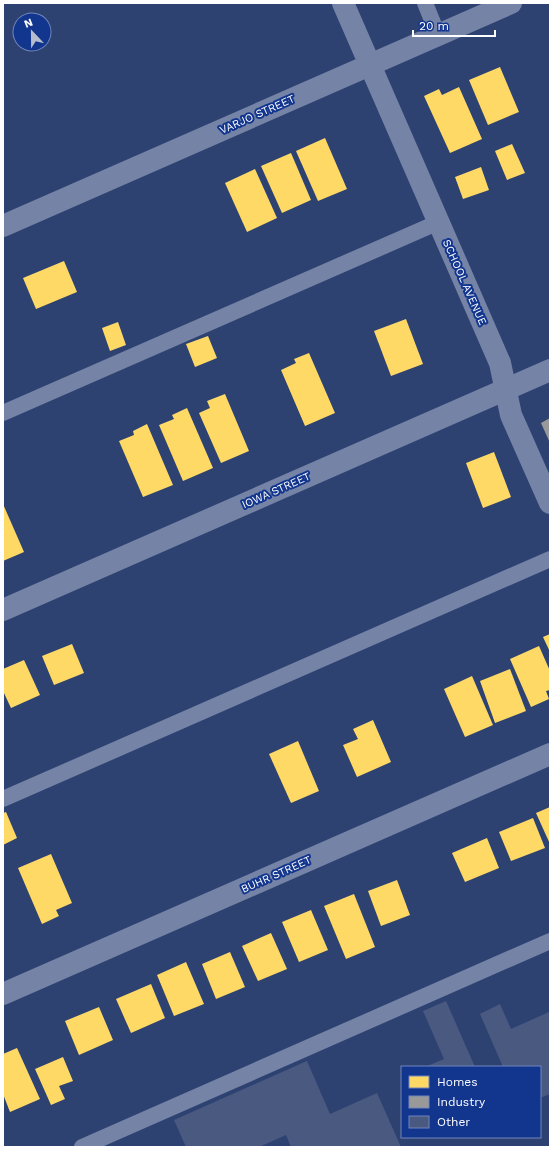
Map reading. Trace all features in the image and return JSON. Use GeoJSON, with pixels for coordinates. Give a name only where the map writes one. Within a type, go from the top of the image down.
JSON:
{"type":"FeatureCollection","features":[{"type":"Feature","properties":{"kind":"street","name":"SCHOOL AVENUE"},"geometry":{"type":"LineString","coordinates":[[343,3],[500,363],[511,415],[550,503]]}},
{"type":"Feature","properties":{"kind":"street","name":"VARJO STREET"},"geometry":{"type":"LineString","coordinates":[[3,226],[511,3]]}},
{"type":"Feature","properties":{"kind":"street","name":"IOWA STREET"},"geometry":{"type":"LineString","coordinates":[[3,610],[550,370]]}},
{"type":"Feature","properties":{"kind":"street","name":"BUHR STREET"},"geometry":{"type":"LineString","coordinates":[[3,994],[550,754]]}},
{"type":"Feature","properties":{"kind":"lane"},"geometry":{"type":"LineString","coordinates":[[425,3],[438,35]]}},
{"type":"Feature","properties":{"kind":"lane"},"geometry":{"type":"LineString","coordinates":[[3,413],[439,222]]}},
{"type":"Feature","properties":{"kind":"lane"},"geometry":{"type":"LineString","coordinates":[[3,799],[550,559]]}},
{"type":"Feature","properties":{"kind":"lane"},"geometry":{"type":"LineString","coordinates":[[82,1147],[550,941]]}},
{"type":"Feature","properties":{"kind":"building: Homes"},"geometry":{"type":"Polygon","coordinates":[[[500,67],[519,112],[488,125],[469,80],[500,67]]]}},
{"type":"Feature","properties":{"kind":"building: Homes"},"geometry":{"type":"Polygon","coordinates":[[[459,87],[482,139],[450,153],[424,96],[439,89],[442,95],[459,87]]]}},
{"type":"Feature","properties":{"kind":"building: Homes"},"geometry":{"type":"Polygon","coordinates":[[[325,138],[347,189],[318,201],[296,151],[325,138]]]}},
{"type":"Feature","properties":{"kind":"building: Homes"},"geometry":{"type":"Polygon","coordinates":[[[512,144],[525,173],[507,180],[495,151],[512,144]]]}},
{"type":"Feature","properties":{"kind":"building: Homes"},"geometry":{"type":"Polygon","coordinates":[[[291,153],[311,200],[282,213],[261,166],[291,153]]]}},
{"type":"Feature","properties":{"kind":"building: Homes"},"geometry":{"type":"Polygon","coordinates":[[[481,167],[489,190],[463,199],[455,177],[481,167]]]}},
{"type":"Feature","properties":{"kind":"building: Homes"},"geometry":{"type":"Polygon","coordinates":[[[255,169],[277,218],[247,232],[225,183],[255,169]]]}},
{"type":"Feature","properties":{"kind":"building: Homes"},"geometry":{"type":"Polygon","coordinates":[[[64,261],[77,292],[36,309],[23,278],[64,261]]]}},
{"type":"Feature","properties":{"kind":"building: Homes"},"geometry":{"type":"Polygon","coordinates":[[[406,319],[423,364],[391,376],[374,331],[406,319]]]}},
{"type":"Feature","properties":{"kind":"building: Homes"},"geometry":{"type":"Polygon","coordinates":[[[118,322],[126,345],[110,351],[102,328],[118,322]]]}},
{"type":"Feature","properties":{"kind":"building: Homes"},"geometry":{"type":"Polygon","coordinates":[[[208,336],[217,358],[195,367],[186,344],[208,336]]]}},
{"type":"Feature","properties":{"kind":"building: Homes"},"geometry":{"type":"Polygon","coordinates":[[[309,353],[335,413],[305,426],[281,370],[296,363],[294,359],[309,353]]]}},
{"type":"Feature","properties":{"kind":"building: Homes"},"geometry":{"type":"Polygon","coordinates":[[[225,394],[249,451],[221,463],[199,413],[210,408],[207,401],[225,394]]]}},
{"type":"Feature","properties":{"kind":"building: Homes"},"geometry":{"type":"Polygon","coordinates":[[[187,408],[213,468],[183,481],[159,425],[174,419],[172,415],[187,408]]]}},
{"type":"Feature","properties":{"kind":"building: Homes"},"geometry":{"type":"Polygon","coordinates":[[[147,424],[173,485],[143,497],[119,441],[134,435],[133,431],[147,424]]]}},
{"type":"Feature","properties":{"kind":"building: Homes"},"geometry":{"type":"Polygon","coordinates":[[[494,452],[511,497],[483,508],[466,463],[494,452]]]}},
{"type":"Feature","properties":{"kind":"building: Homes"},"geometry":{"type":"Polygon","coordinates":[[[3,504],[24,552],[3,561],[3,504]]]}},
{"type":"Feature","properties":{"kind":"building: Homes"},"geometry":{"type":"Polygon","coordinates":[[[550,634],[550,652],[543,637],[550,634]]]}},
{"type":"Feature","properties":{"kind":"building: Homes"},"geometry":{"type":"Polygon","coordinates":[[[72,644],[84,673],[54,685],[42,656],[72,644]]]}},
{"type":"Feature","properties":{"kind":"building: Homes"},"geometry":{"type":"Polygon","coordinates":[[[539,646],[550,671],[550,690],[546,691],[549,699],[531,707],[510,659],[539,646]]]}},
{"type":"Feature","properties":{"kind":"building: Homes"},"geometry":{"type":"Polygon","coordinates":[[[24,660],[40,695],[11,708],[3,691],[3,669],[24,660]]]}},
{"type":"Feature","properties":{"kind":"building: Homes"},"geometry":{"type":"Polygon","coordinates":[[[510,669],[526,711],[495,723],[480,681],[510,669]]]}},
{"type":"Feature","properties":{"kind":"building: Homes"},"geometry":{"type":"Polygon","coordinates":[[[472,676],[493,725],[465,737],[444,689],[472,676]]]}},
{"type":"Feature","properties":{"kind":"building: Homes"},"geometry":{"type":"Polygon","coordinates":[[[373,720],[391,762],[357,777],[343,745],[358,739],[353,729],[373,720]]]}},
{"type":"Feature","properties":{"kind":"building: Homes"},"geometry":{"type":"Polygon","coordinates":[[[298,741],[319,791],[291,803],[269,754],[298,741]]]}},
{"type":"Feature","properties":{"kind":"building: Homes"},"geometry":{"type":"Polygon","coordinates":[[[550,807],[550,844],[536,813],[550,807]]]}},
{"type":"Feature","properties":{"kind":"building: Homes"},"geometry":{"type":"Polygon","coordinates":[[[6,812],[17,838],[3,845],[3,813],[6,812]]]}},
{"type":"Feature","properties":{"kind":"building: Homes"},"geometry":{"type":"Polygon","coordinates":[[[533,818],[545,848],[511,861],[499,832],[533,818]]]}},
{"type":"Feature","properties":{"kind":"building: Homes"},"geometry":{"type":"Polygon","coordinates":[[[487,838],[499,868],[465,882],[452,853],[487,838]]]}},
{"type":"Feature","properties":{"kind":"building: Homes"},"geometry":{"type":"Polygon","coordinates":[[[51,854],[72,903],[56,910],[59,916],[42,924],[18,868],[51,854]]]}},
{"type":"Feature","properties":{"kind":"building: Homes"},"geometry":{"type":"Polygon","coordinates":[[[397,880],[410,915],[381,926],[368,891],[397,880]]]}},
{"type":"Feature","properties":{"kind":"building: Homes"},"geometry":{"type":"Polygon","coordinates":[[[354,894],[375,947],[346,959],[324,906],[354,894]]]}},
{"type":"Feature","properties":{"kind":"building: Homes"},"geometry":{"type":"Polygon","coordinates":[[[311,910],[328,950],[299,962],[282,922],[311,910]]]}},
{"type":"Feature","properties":{"kind":"building: Homes"},"geometry":{"type":"Polygon","coordinates":[[[271,933],[287,969],[258,981],[242,946],[271,933]]]}},
{"type":"Feature","properties":{"kind":"building: Homes"},"geometry":{"type":"Polygon","coordinates":[[[230,952],[245,987],[216,999],[202,964],[230,952]]]}},
{"type":"Feature","properties":{"kind":"building: Homes"},"geometry":{"type":"Polygon","coordinates":[[[186,962],[204,1004],[174,1016],[157,975],[186,962]]]}},
{"type":"Feature","properties":{"kind":"building: Homes"},"geometry":{"type":"Polygon","coordinates":[[[151,984],[165,1018],[131,1033],[116,999],[151,984]]]}},
{"type":"Feature","properties":{"kind":"building: Homes"},"geometry":{"type":"Polygon","coordinates":[[[99,1007],[113,1040],[79,1055],[65,1021],[99,1007]]]}},
{"type":"Feature","properties":{"kind":"building: Homes"},"geometry":{"type":"Polygon","coordinates":[[[17,1048],[40,1099],[10,1112],[3,1094],[3,1054],[17,1048]]]}},
{"type":"Feature","properties":{"kind":"building: Homes"},"geometry":{"type":"Polygon","coordinates":[[[63,1057],[73,1081],[59,1086],[65,1099],[51,1105],[35,1069],[63,1057]]]}},
{"type":"Feature","properties":{"kind":"building: Industry"},"geometry":{"type":"Polygon","coordinates":[[[550,418],[550,443],[541,423],[550,418]]]}},
{"type":"Feature","properties":{"kind":"building: Other"},"geometry":{"type":"Polygon","coordinates":[[[446,1001],[475,1066],[427,1066],[444,1059],[423,1011],[446,1001]]]}},
{"type":"Feature","properties":{"kind":"building: Other"},"geometry":{"type":"Polygon","coordinates":[[[500,1004],[511,1029],[549,1012],[550,1094],[541,1098],[541,1066],[503,1066],[480,1014],[500,1004]]]}},
{"type":"Feature","properties":{"kind":"building: Other"},"geometry":{"type":"Polygon","coordinates":[[[307,1061],[330,1114],[377,1093],[401,1147],[291,1147],[286,1135],[259,1147],[186,1147],[174,1120],[307,1061]]]}}]}
